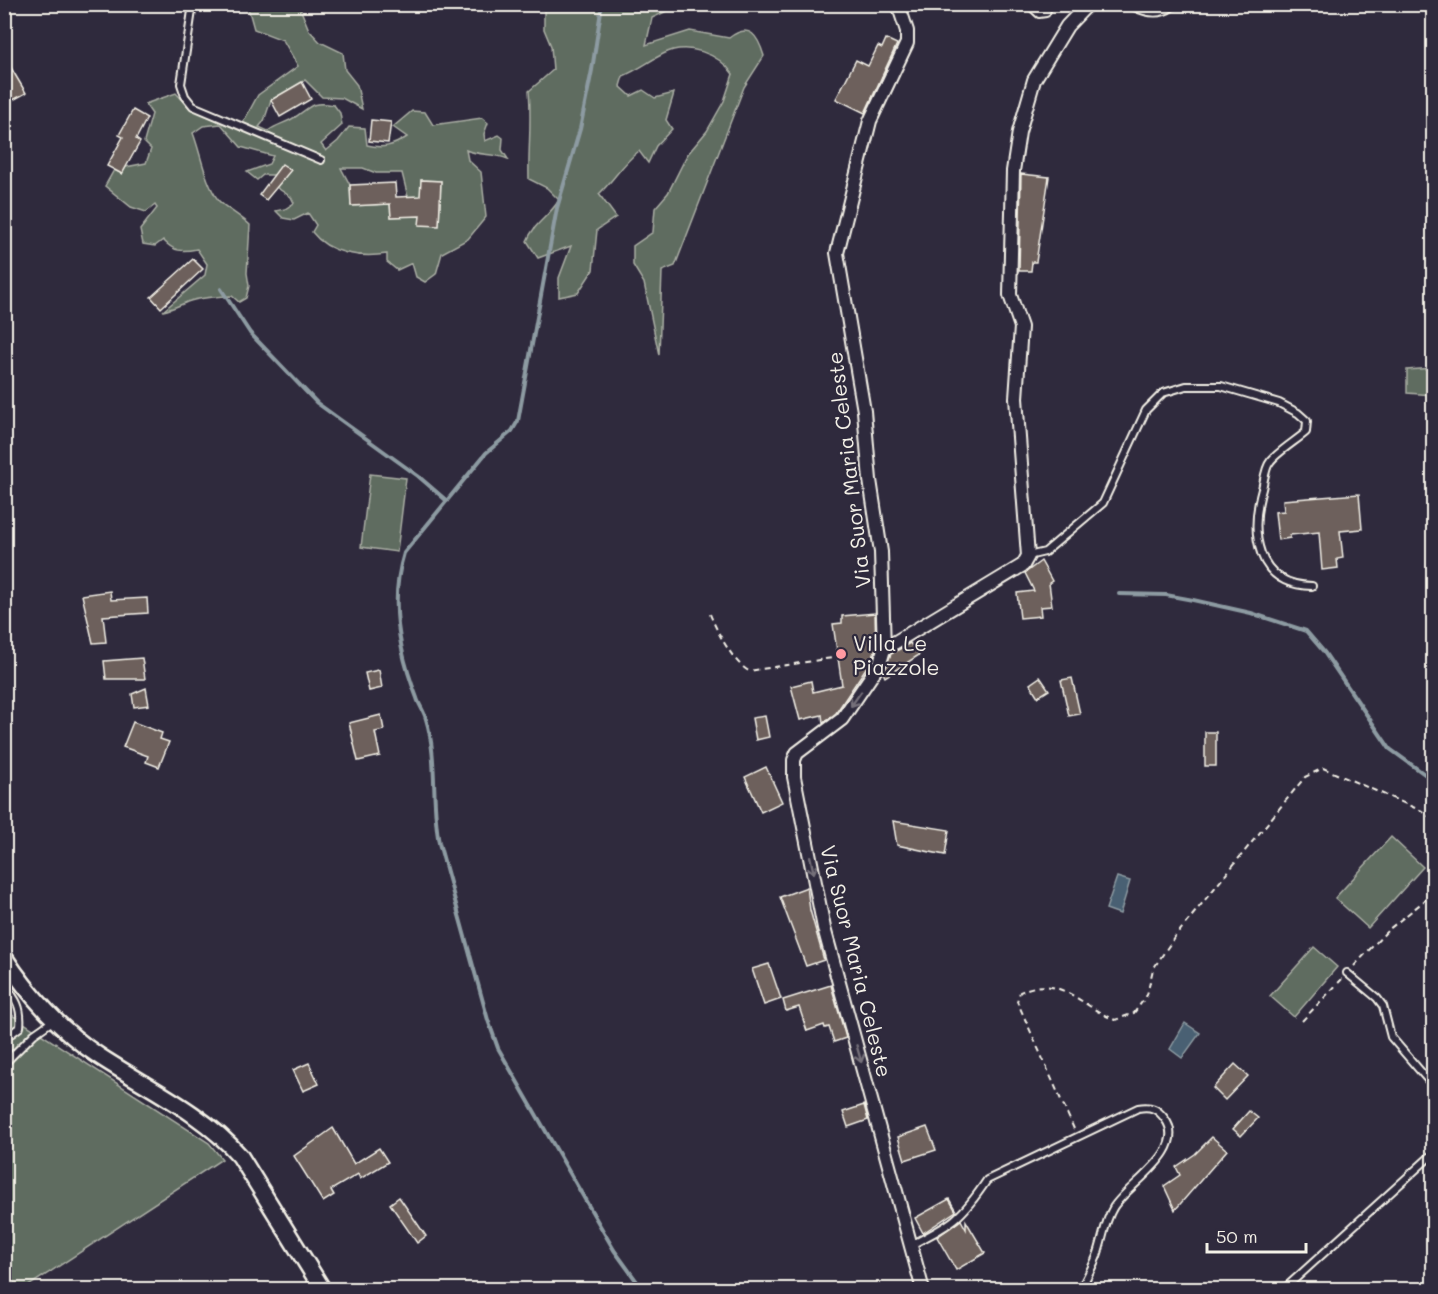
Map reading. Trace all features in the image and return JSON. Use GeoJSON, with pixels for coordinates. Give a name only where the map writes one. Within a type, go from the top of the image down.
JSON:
{"type":"FeatureCollection","features":[{"type":"Feature","properties":{"kind":"street","name":"Via Suor Maria Celeste"},"geometry":{"type":"LineString","coordinates":[[898,4],[907,31],[907,43],[870,121],[837,254],[864,411],[870,480],[881,552],[884,649],[880,663],[842,719],[797,753],[794,760],[794,777],[824,928],[923,1290]]}},
{"type":"Feature","properties":{"kind":"street"},"geometry":{"type":"LineString","coordinates":[[884,649],[1023,566],[1028,556],[1016,398],[1021,327],[1010,295],[1012,171],[1019,132],[1034,80],[1067,26],[1088,4]]}},
{"type":"Feature","properties":{"kind":"street"},"geometry":{"type":"LineString","coordinates":[[1135,4],[1148,10],[1165,9],[1171,4]]}},
{"type":"Feature","properties":{"kind":"street"},"geometry":{"type":"LineString","coordinates":[[4,957],[55,1019],[98,1056],[158,1091],[225,1139],[240,1156],[323,1290]]}},
{"type":"Feature","properties":{"kind":"lane"},"geometry":{"type":"LineString","coordinates":[[193,4],[181,84],[185,96],[193,106],[321,160]]}},
{"type":"Feature","properties":{"kind":"lane"},"geometry":{"type":"LineString","coordinates":[[1028,4],[1039,14],[1046,13],[1049,4]]}},
{"type":"Feature","properties":{"kind":"lane"},"geometry":{"type":"LineString","coordinates":[[1028,556],[1045,552],[1103,503],[1146,410],[1163,393],[1186,386],[1221,386],[1279,403],[1298,413],[1307,421],[1306,432],[1270,462],[1255,520],[1256,542],[1275,574],[1294,586],[1312,586]]}},
{"type":"Feature","properties":{"kind":"lane"},"geometry":{"type":"LineString","coordinates":[[1347,973],[1377,998],[1383,1006],[1391,1037],[1434,1088]]}},
{"type":"Feature","properties":{"kind":"lane"},"geometry":{"type":"LineString","coordinates":[[4,984],[19,1003],[21,1014],[20,1027],[4,1039]]}},
{"type":"Feature","properties":{"kind":"lane"},"geometry":{"type":"LineString","coordinates":[[4,1064],[34,1034],[55,1019]]}},
{"type":"Feature","properties":{"kind":"lane"},"geometry":{"type":"LineString","coordinates":[[911,1245],[950,1225],[968,1207],[987,1180],[1138,1108],[1150,1106],[1158,1110],[1168,1122],[1170,1137],[1163,1155],[1114,1206],[1106,1222],[1097,1256],[1080,1290]]}},
{"type":"Feature","properties":{"kind":"lane"},"geometry":{"type":"LineString","coordinates":[[1283,1290],[1434,1153]]}},
{"type":"Feature","properties":{"kind":"path"},"geometry":{"type":"LineString","coordinates":[[710,614],[715,629],[728,646],[735,662],[749,671],[832,658]]}},
{"type":"Feature","properties":{"kind":"path"},"geometry":{"type":"LineString","coordinates":[[1078,1137],[1017,1001],[1020,992],[1035,984],[1066,990],[1095,1012],[1115,1020],[1134,1013],[1147,995],[1153,969],[1174,938],[1305,777],[1323,768],[1422,811],[1434,820]]}},
{"type":"Feature","properties":{"kind":"path"},"geometry":{"type":"LineString","coordinates":[[1302,1021],[1388,930],[1434,893]]}},
{"type":"Feature","properties":{"kind":"green space"},"geometry":{"type":"Polygon","coordinates":[[[242,5],[291,5],[300,8],[309,30],[320,42],[343,53],[345,70],[357,85],[362,109],[342,98],[322,97],[305,80],[271,100],[264,121],[259,127],[268,131],[313,105],[325,104],[334,105],[340,113],[342,125],[321,144],[326,151],[349,127],[365,128],[367,145],[383,147],[397,143],[407,137],[393,127],[412,111],[425,112],[433,125],[482,118],[488,123],[484,134],[485,141],[499,135],[503,138],[502,150],[508,159],[466,150],[468,160],[481,172],[486,217],[468,239],[442,253],[436,274],[425,282],[416,277],[412,263],[397,270],[387,262],[387,254],[356,255],[327,245],[312,232],[316,225],[308,213],[294,220],[283,218],[276,211],[285,209],[294,203],[291,197],[276,187],[274,175],[263,175],[257,180],[247,172],[269,164],[273,156],[241,147],[221,124],[203,126],[193,133],[214,194],[221,203],[250,225],[247,273],[249,286],[246,298],[239,302],[232,296],[202,298],[163,311],[205,275],[207,264],[197,249],[178,250],[163,240],[155,246],[143,244],[140,230],[157,208],[155,205],[146,212],[131,207],[105,186],[114,170],[122,174],[126,167],[146,163],[151,149],[144,142],[152,114],[145,104],[176,93],[190,108],[239,130],[258,95],[298,66],[283,40],[254,29],[249,11],[242,5]],[[341,168],[350,185],[351,206],[390,204],[391,217],[409,216],[408,197],[402,173],[376,173],[363,168],[341,168]],[[421,180],[420,225],[439,225],[441,181],[421,180]]]}},
{"type":"Feature","properties":{"kind":"green space"},"geometry":{"type":"Polygon","coordinates":[[[544,5],[672,5],[669,10],[652,18],[646,45],[690,31],[729,38],[736,33],[748,31],[756,37],[764,56],[744,87],[675,266],[662,271],[659,355],[644,283],[633,265],[633,246],[653,232],[655,208],[668,193],[687,155],[707,131],[724,101],[733,74],[711,55],[692,49],[682,49],[663,54],[623,76],[620,86],[631,96],[643,90],[655,98],[674,93],[666,120],[672,129],[656,146],[648,163],[639,151],[599,194],[616,217],[597,230],[593,270],[578,293],[559,297],[559,278],[571,246],[538,258],[527,241],[534,229],[559,200],[547,188],[529,179],[529,91],[553,70],[551,46],[544,29],[544,5]]]}},
{"type":"Feature","properties":{"kind":"green space"},"geometry":{"type":"Polygon","coordinates":[[[1433,368],[1433,395],[1407,393],[1407,370],[1433,368]]]}},
{"type":"Feature","properties":{"kind":"green space"},"geometry":{"type":"Polygon","coordinates":[[[370,474],[406,478],[397,552],[361,547],[370,474]]]}},
{"type":"Feature","properties":{"kind":"green space"},"geometry":{"type":"Polygon","coordinates":[[[1391,837],[1423,867],[1368,928],[1335,898],[1391,837]]]}},
{"type":"Feature","properties":{"kind":"green space"},"geometry":{"type":"Polygon","coordinates":[[[1314,947],[1337,967],[1294,1017],[1270,996],[1314,947]]]}},
{"type":"Feature","properties":{"kind":"green space"},"geometry":{"type":"Polygon","coordinates":[[[4,1005],[13,1016],[209,1143],[222,1159],[24,1289],[5,1289],[4,1005]]]}},
{"type":"Feature","properties":{"kind":"water"},"geometry":{"type":"Polygon","coordinates":[[[1117,877],[1130,881],[1120,914],[1106,909],[1117,877]]]}},
{"type":"Feature","properties":{"kind":"water"},"geometry":{"type":"Polygon","coordinates":[[[1185,1023],[1200,1033],[1182,1058],[1170,1049],[1185,1023]]]}},
{"type":"Feature","properties":{"kind":"building"},"geometry":{"type":"Polygon","coordinates":[[[886,39],[897,44],[865,113],[836,99],[856,60],[868,66],[878,46],[882,48],[886,39]]]}},
{"type":"Feature","properties":{"kind":"building"},"geometry":{"type":"Polygon","coordinates":[[[4,56],[26,93],[4,105],[4,56]]]}},
{"type":"Feature","properties":{"kind":"building"},"geometry":{"type":"Polygon","coordinates":[[[302,82],[311,99],[280,117],[271,100],[302,82]]]}},
{"type":"Feature","properties":{"kind":"building"},"geometry":{"type":"Polygon","coordinates":[[[133,110],[147,118],[136,139],[140,142],[122,174],[107,166],[123,137],[119,135],[133,110]]]}},
{"type":"Feature","properties":{"kind":"building"},"geometry":{"type":"Polygon","coordinates":[[[371,120],[391,122],[388,143],[369,141],[371,120]]]}},
{"type":"Feature","properties":{"kind":"building"},"geometry":{"type":"Polygon","coordinates":[[[282,164],[291,170],[266,200],[259,195],[282,164]]]}},
{"type":"Feature","properties":{"kind":"building"},"geometry":{"type":"Polygon","coordinates":[[[1021,174],[1049,177],[1036,262],[1032,262],[1031,271],[1019,271],[1021,174]]]}},
{"type":"Feature","properties":{"kind":"building"},"geometry":{"type":"Polygon","coordinates":[[[421,180],[441,181],[439,226],[419,225],[420,216],[391,217],[390,204],[351,206],[350,185],[395,183],[396,197],[420,196],[421,180]]]}},
{"type":"Feature","properties":{"kind":"building"},"geometry":{"type":"Polygon","coordinates":[[[193,259],[203,269],[161,308],[151,297],[193,259]]]}},
{"type":"Feature","properties":{"kind":"building"},"geometry":{"type":"Polygon","coordinates":[[[1359,494],[1362,529],[1340,531],[1343,558],[1337,559],[1338,568],[1322,570],[1319,532],[1290,535],[1290,538],[1278,540],[1275,512],[1284,511],[1283,500],[1359,494]]]}},
{"type":"Feature","properties":{"kind":"building"},"geometry":{"type":"Polygon","coordinates":[[[1041,561],[1052,581],[1049,583],[1052,606],[1040,607],[1041,616],[1020,618],[1017,593],[1034,591],[1025,573],[1041,561]]]}},
{"type":"Feature","properties":{"kind":"building"},"geometry":{"type":"Polygon","coordinates":[[[110,591],[111,600],[147,598],[148,613],[103,616],[106,642],[93,643],[82,595],[110,591]]]}},
{"type":"Feature","properties":{"kind":"building"},"geometry":{"type":"Polygon","coordinates":[[[875,613],[876,648],[872,659],[836,713],[823,723],[822,715],[800,720],[791,686],[811,681],[813,692],[842,685],[833,624],[842,623],[842,616],[875,613]]]}},
{"type":"Feature","properties":{"kind":"building"},"geometry":{"type":"Polygon","coordinates":[[[910,643],[919,655],[885,677],[883,673],[891,654],[910,643]]]}},
{"type":"Feature","properties":{"kind":"building"},"geometry":{"type":"Polygon","coordinates":[[[142,658],[145,679],[106,679],[104,661],[142,658]]]}},
{"type":"Feature","properties":{"kind":"building"},"geometry":{"type":"Polygon","coordinates":[[[379,670],[382,688],[369,691],[365,673],[379,670]]]}},
{"type":"Feature","properties":{"kind":"building"},"geometry":{"type":"Polygon","coordinates":[[[1040,677],[1049,690],[1038,697],[1030,684],[1040,677]]]}},
{"type":"Feature","properties":{"kind":"building"},"geometry":{"type":"Polygon","coordinates":[[[1072,678],[1080,714],[1069,716],[1061,680],[1072,678]]]}},
{"type":"Feature","properties":{"kind":"building"},"geometry":{"type":"Polygon","coordinates":[[[146,688],[149,705],[134,707],[132,694],[146,688]]]}},
{"type":"Feature","properties":{"kind":"building"},"geometry":{"type":"Polygon","coordinates":[[[381,715],[384,730],[375,732],[380,756],[358,761],[349,723],[381,715]]]}},
{"type":"Feature","properties":{"kind":"building"},"geometry":{"type":"Polygon","coordinates":[[[765,716],[769,737],[756,740],[752,718],[765,716]]]}},
{"type":"Feature","properties":{"kind":"building"},"geometry":{"type":"Polygon","coordinates":[[[133,722],[162,733],[160,739],[169,742],[159,767],[146,762],[148,756],[123,747],[133,722]]]}},
{"type":"Feature","properties":{"kind":"building"},"geometry":{"type":"Polygon","coordinates":[[[1205,732],[1216,732],[1216,766],[1205,766],[1205,732]]]}},
{"type":"Feature","properties":{"kind":"building"},"geometry":{"type":"Polygon","coordinates":[[[766,767],[782,802],[761,812],[745,777],[766,767]]]}},
{"type":"Feature","properties":{"kind":"building"},"geometry":{"type":"Polygon","coordinates":[[[893,821],[949,830],[945,855],[897,845],[893,821]]]}},
{"type":"Feature","properties":{"kind":"building"},"geometry":{"type":"Polygon","coordinates":[[[807,887],[810,910],[824,960],[806,966],[780,897],[807,887]]]}},
{"type":"Feature","properties":{"kind":"building"},"geometry":{"type":"Polygon","coordinates":[[[769,964],[781,999],[764,1005],[752,969],[769,964]]]}},
{"type":"Feature","properties":{"kind":"building"},"geometry":{"type":"Polygon","coordinates":[[[831,985],[846,1038],[834,1042],[829,1027],[825,1028],[824,1025],[807,1031],[799,1007],[786,1011],[783,1000],[831,985]]]}},
{"type":"Feature","properties":{"kind":"building"},"geometry":{"type":"Polygon","coordinates":[[[309,1063],[319,1084],[303,1091],[293,1070],[309,1063]]]}},
{"type":"Feature","properties":{"kind":"building"},"geometry":{"type":"Polygon","coordinates":[[[1235,1064],[1248,1076],[1225,1100],[1213,1088],[1235,1064]]]}},
{"type":"Feature","properties":{"kind":"building"},"geometry":{"type":"Polygon","coordinates":[[[864,1105],[868,1120],[848,1127],[843,1112],[864,1105]]]}},
{"type":"Feature","properties":{"kind":"building"},"geometry":{"type":"Polygon","coordinates":[[[1249,1111],[1258,1118],[1241,1136],[1233,1129],[1249,1111]]]}},
{"type":"Feature","properties":{"kind":"building"},"geometry":{"type":"Polygon","coordinates":[[[927,1127],[936,1150],[905,1160],[898,1137],[927,1127]]]}},
{"type":"Feature","properties":{"kind":"building"},"geometry":{"type":"Polygon","coordinates":[[[333,1128],[354,1164],[379,1148],[388,1162],[360,1179],[358,1174],[331,1190],[334,1195],[323,1202],[294,1156],[333,1128]]]}},
{"type":"Feature","properties":{"kind":"building"},"geometry":{"type":"Polygon","coordinates":[[[1212,1137],[1227,1150],[1175,1210],[1164,1186],[1180,1175],[1176,1167],[1195,1154],[1212,1137]]]}},
{"type":"Feature","properties":{"kind":"building"},"geometry":{"type":"Polygon","coordinates":[[[399,1197],[426,1236],[417,1243],[390,1204],[399,1197]]]}},
{"type":"Feature","properties":{"kind":"building"},"geometry":{"type":"Polygon","coordinates":[[[949,1199],[956,1211],[923,1233],[915,1218],[949,1199]]]}},
{"type":"Feature","properties":{"kind":"building"},"geometry":{"type":"Polygon","coordinates":[[[961,1220],[966,1229],[966,1221],[985,1253],[956,1270],[937,1237],[961,1220]]]}},
{"type":"Feature","properties":{"kind":"waterway"},"geometry":{"type":"LineString","coordinates":[[602,4],[580,129],[557,208],[518,421],[512,431],[486,453],[404,553],[397,589],[397,608],[405,663],[430,734],[439,843],[488,1020],[498,1048],[614,1250],[643,1290]]}},
{"type":"Feature","properties":{"kind":"waterway"},"geometry":{"type":"LineString","coordinates":[[221,289],[250,333],[317,403],[418,476],[447,501]]}},
{"type":"Feature","properties":{"kind":"waterway"},"geometry":{"type":"LineString","coordinates":[[1119,594],[1166,595],[1193,600],[1251,613],[1306,631],[1324,652],[1390,749],[1434,781]]}},
{"type":"Feature","properties":{"kind":"place","name":"Villa Le Piazzole"},"geometry":{"type":"Point","coordinates":[841,654]}}]}
